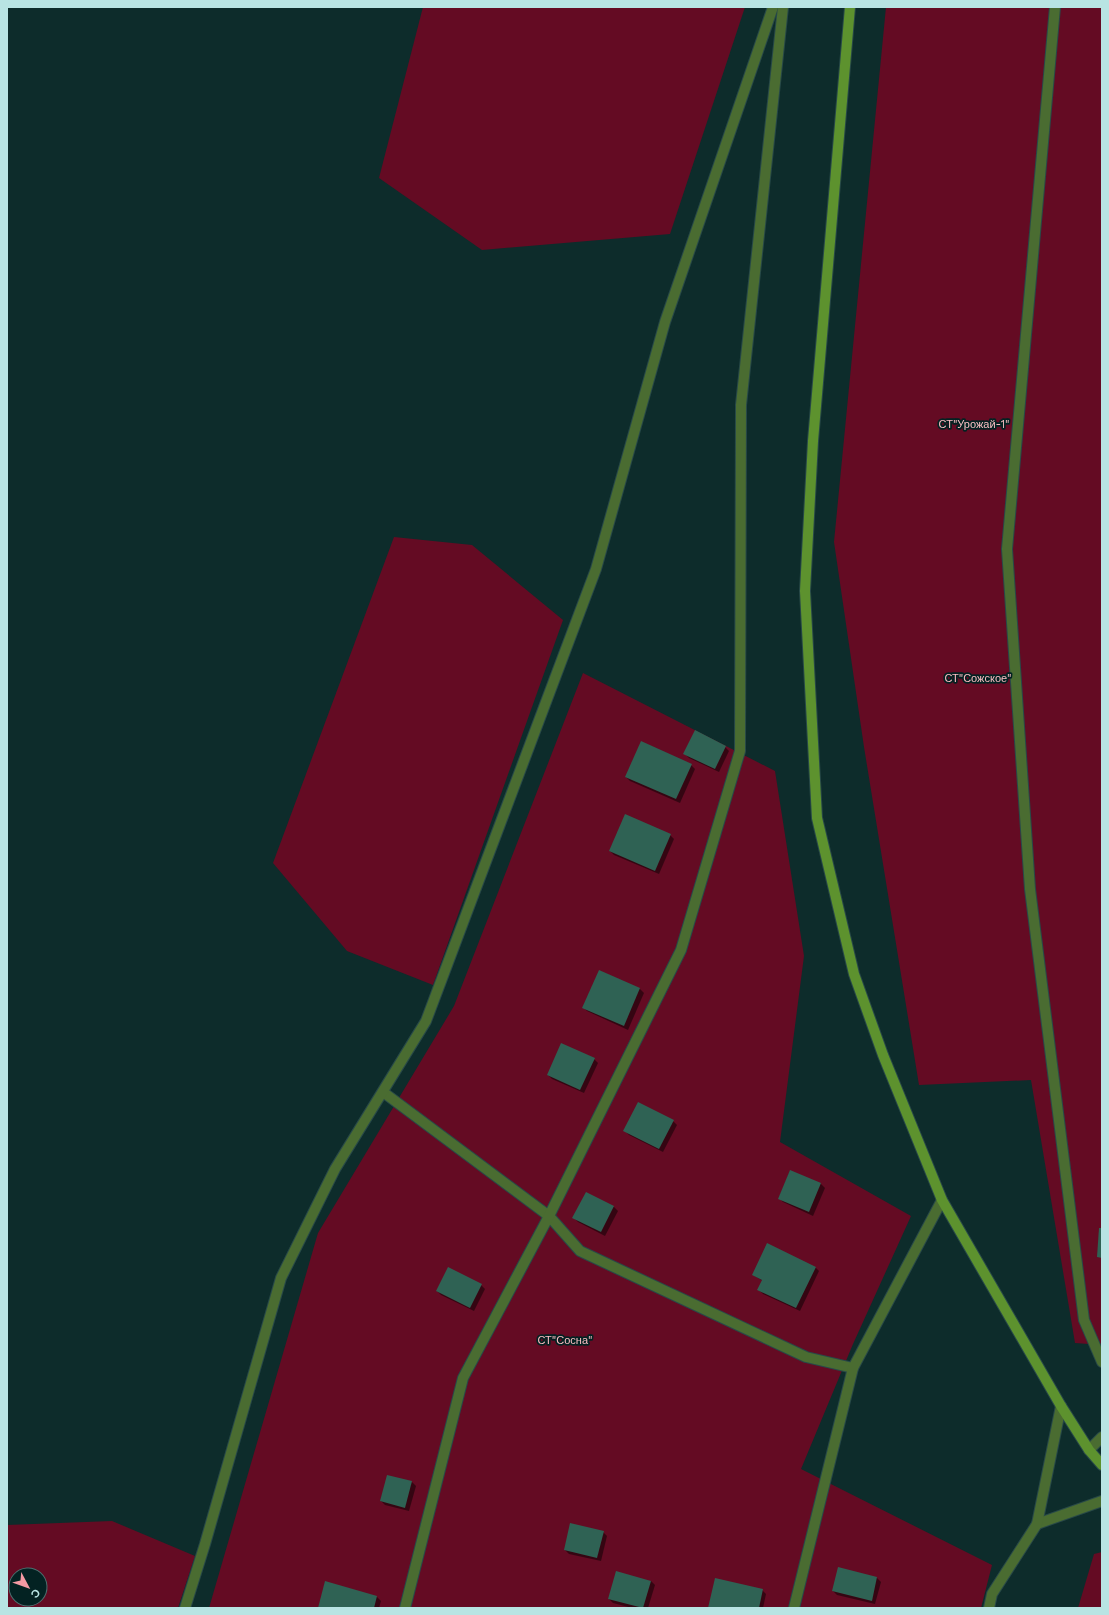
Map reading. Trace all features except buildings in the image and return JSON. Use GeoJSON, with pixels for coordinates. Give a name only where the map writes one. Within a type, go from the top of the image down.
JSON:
{"type":"FeatureCollection","features":[{"type":"Feature","properties":{"kind":"street"},"geometry":{"type":"LineString","coordinates":[[850,7],[814,433],[805,591],[818,818],[854,974],[885,1062],[942,1200],[1061,1406],[1089,1450],[1102,1465]]}},
{"type":"Feature","properties":{"kind":"lane"},"geometry":{"type":"LineString","coordinates":[[185,1608],[205,1544],[281,1278],[335,1169],[426,1021],[596,569],[665,322],[773,7]]}},
{"type":"Feature","properties":{"kind":"lane"},"geometry":{"type":"LineString","coordinates":[[405,1608],[463,1378],[549,1216],[681,950],[740,751],[741,405],[783,7]]}},
{"type":"Feature","properties":{"kind":"lane"},"geometry":{"type":"LineString","coordinates":[[1055,7],[1007,549],[1030,889],[1084,1320],[1102,1362]]}},
{"type":"Feature","properties":{"kind":"lane"},"geometry":{"type":"LineString","coordinates":[[383,1092],[549,1216],[580,1250],[806,1357],[853,1368]]}},
{"type":"Feature","properties":{"kind":"lane"},"geometry":{"type":"LineString","coordinates":[[794,1608],[853,1368],[942,1200]]}},
{"type":"Feature","properties":{"kind":"lane"},"geometry":{"type":"LineString","coordinates":[[989,1608],[992,1594],[1036,1524],[1061,1406]]}},
{"type":"Feature","properties":{"kind":"lane"},"geometry":{"type":"LineString","coordinates":[[1089,1450],[1102,1437]]}},
{"type":"Feature","properties":{"kind":"lane"},"geometry":{"type":"LineString","coordinates":[[1036,1524],[1102,1501]]}},
{"type":"Feature","properties":{"kind":"green space"},"geometry":{"type":"Polygon","coordinates":[[[423,7],[745,7],[670,234],[482,250],[379,178],[423,7]]]}},
{"type":"Feature","properties":{"kind":"green space"},"geometry":{"type":"Polygon","coordinates":[[[886,7],[1102,7],[1102,1345],[1075,1343],[1031,1080],[919,1085],[864,747],[834,542],[886,7]]]}},
{"type":"Feature","properties":{"kind":"green space"},"geometry":{"type":"Polygon","coordinates":[[[394,537],[472,545],[563,620],[433,985],[347,951],[273,863],[394,537]]]}},
{"type":"Feature","properties":{"kind":"green space","name":"СТ\"Сосна\""},"geometry":{"type":"Polygon","coordinates":[[[583,673],[775,771],[804,956],[780,1142],[911,1216],[853,1344],[801,1469],[992,1565],[981,1608],[209,1608],[318,1233],[454,1006],[583,673]]]}},
{"type":"Feature","properties":{"kind":"green space"},"geometry":{"type":"Polygon","coordinates":[[[112,1521],[195,1556],[178,1608],[7,1608],[7,1525],[112,1521]]]}},
{"type":"Feature","properties":{"kind":"green space"},"geometry":{"type":"Polygon","coordinates":[[[1102,1552],[1102,1608],[1078,1608],[1094,1554],[1102,1552]]]}},
{"type":"Feature","properties":{"kind":"park label","name":"СТ\"Урожай-1\""},"geometry":{"type":"Point","coordinates":[974,424]}},
{"type":"Feature","properties":{"kind":"park label","name":"СТ\"Сожское\""},"geometry":{"type":"Point","coordinates":[978,678]}}]}
